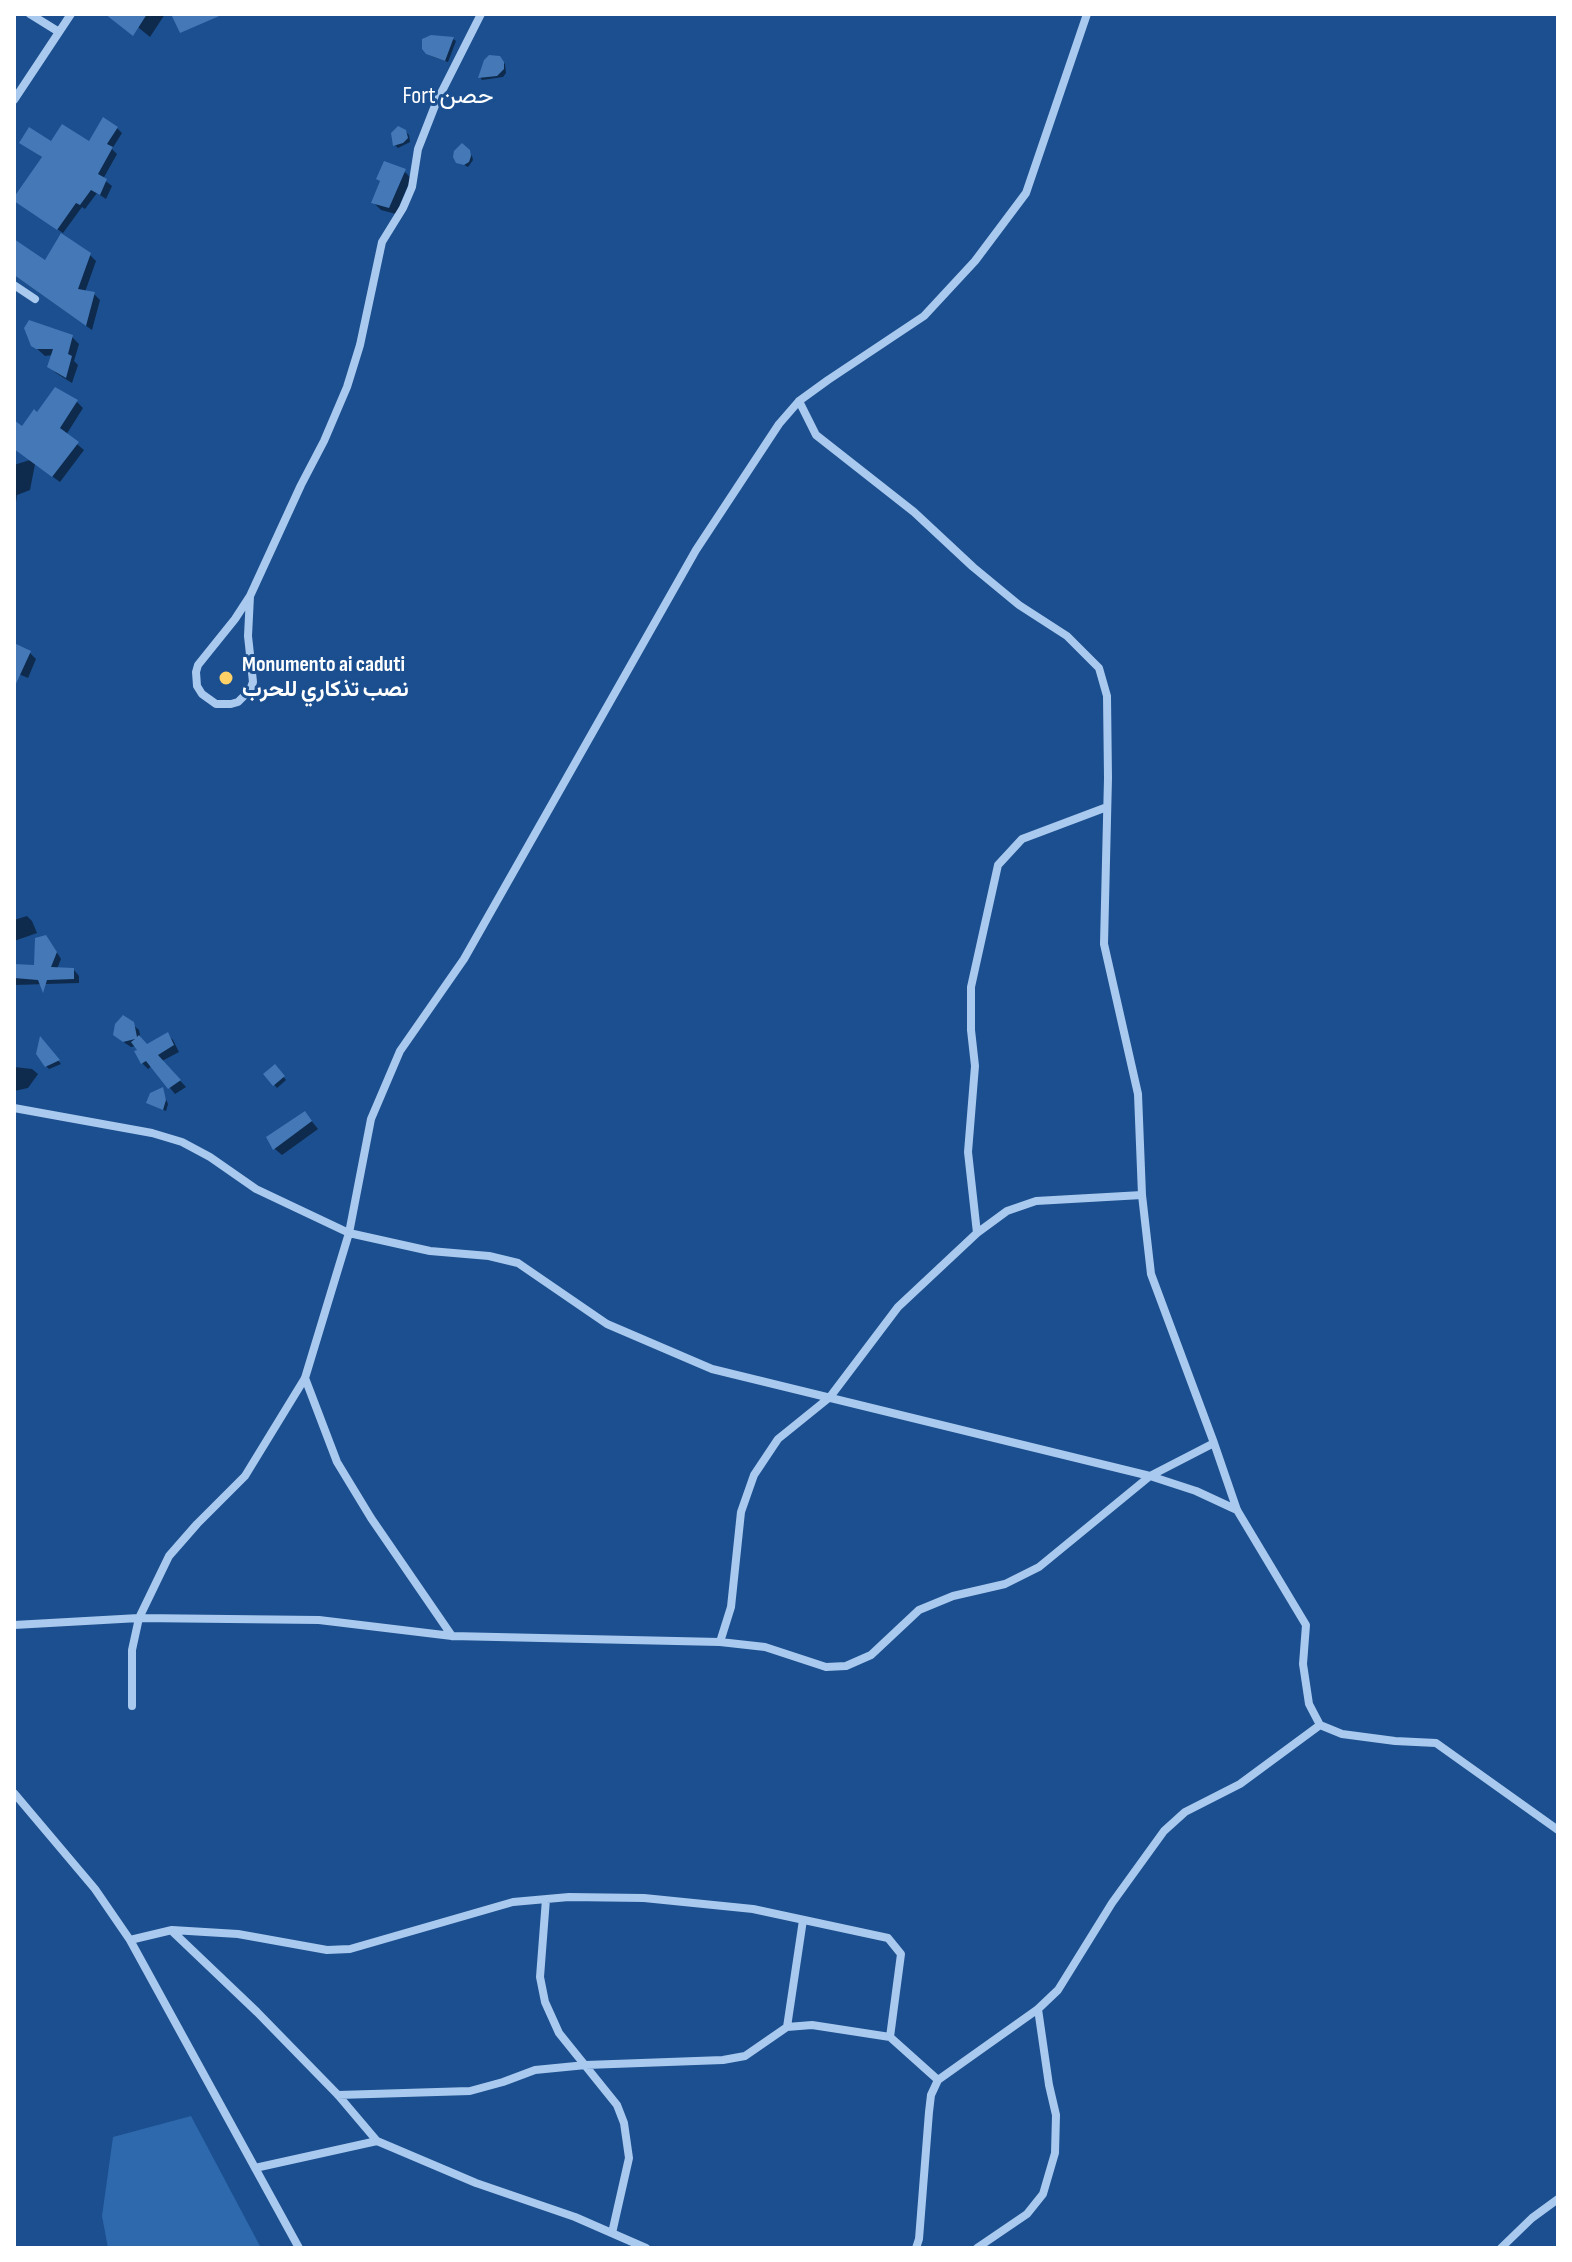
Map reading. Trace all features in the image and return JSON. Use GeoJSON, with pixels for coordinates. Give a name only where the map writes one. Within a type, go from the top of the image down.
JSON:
{"type":"FeatureCollection","features":[{"type":"Feature","properties":{"kind":"street"},"geometry":{"type":"LineString","coordinates":[[30,14],[59,32]]}},
{"type":"Feature","properties":{"kind":"street"},"geometry":{"type":"LineString","coordinates":[[14,100],[71,14]]}},
{"type":"Feature","properties":{"kind":"street"},"geometry":{"type":"LineString","coordinates":[[250,596],[248,636],[253,682],[238,702],[216,704],[202,694],[197,686],[196,672],[203,657],[250,596],[324,441],[347,387],[360,345],[382,242],[412,187],[418,149],[436,103],[481,14]]}},
{"type":"Feature","properties":{"kind":"street"},"geometry":{"type":"LineString","coordinates":[[132,1706],[132,1650],[139,1618],[169,1556],[245,1476],[305,1378],[349,1233],[371,1119],[400,1051],[464,959],[696,550],[779,424],[799,401],[924,316],[975,261],[1026,193],[1087,14]]}},
{"type":"Feature","properties":{"kind":"street"},"geometry":{"type":"LineString","coordinates":[[14,285],[35,299]]}},
{"type":"Feature","properties":{"kind":"street"},"geometry":{"type":"LineString","coordinates":[[799,401],[816,435],[914,512],[1019,605],[1067,636],[1099,668],[1107,696],[1104,944],[1138,1094],[1142,1195],[1151,1274],[1237,1510],[1306,1625],[1303,1664],[1309,1704],[1320,1725],[1342,1734],[1436,1743],[1558,1830]]}},
{"type":"Feature","properties":{"kind":"street"},"geometry":{"type":"LineString","coordinates":[[977,1233],[968,1152],[975,1066],[971,987],[998,865],[1022,839],[1107,807]]}},
{"type":"Feature","properties":{"kind":"street"},"geometry":{"type":"LineString","coordinates":[[14,1108],[152,1133],[182,1142],[256,1189],[349,1233],[430,1251],[489,1256],[518,1263],[607,1324],[712,1369],[1150,1476],[1196,1491],[1237,1510]]}},
{"type":"Feature","properties":{"kind":"street"},"geometry":{"type":"LineString","coordinates":[[720,1642],[731,1607],[741,1512],[754,1475],[778,1439],[830,1397],[898,1307],[977,1233],[1007,1211],[1036,1201],[1142,1195]]}},
{"type":"Feature","properties":{"kind":"street"},"geometry":{"type":"LineString","coordinates":[[305,1378],[337,1462],[371,1518],[452,1636]]}},
{"type":"Feature","properties":{"kind":"street"},"geometry":{"type":"LineString","coordinates":[[14,1625],[139,1618],[319,1620],[452,1636],[720,1642],[765,1647],[826,1667],[846,1666],[871,1655],[919,1610],[953,1596],[1005,1584],[1039,1567],[1150,1476],[1214,1443]]}},
{"type":"Feature","properties":{"kind":"street"},"geometry":{"type":"LineString","coordinates":[[916,2248],[931,2095],[938,2080],[1038,2009],[1058,1990],[1112,1903],[1164,1831],[1185,1812],[1240,1784],[1320,1725]]}},
{"type":"Feature","properties":{"kind":"street"},"geometry":{"type":"LineString","coordinates":[[14,1793],[95,1889],[130,1940],[299,2248]]}},
{"type":"Feature","properties":{"kind":"street"},"geometry":{"type":"LineString","coordinates":[[14,1810],[22,1802]]}},
{"type":"Feature","properties":{"kind":"street"},"geometry":{"type":"LineString","coordinates":[[130,1940],[172,1930],[238,1934],[327,1950],[350,1949],[513,1902],[569,1897],[644,1898],[753,1909],[888,1938],[901,1954],[890,2037]]}},
{"type":"Feature","properties":{"kind":"street"},"geometry":{"type":"LineString","coordinates":[[546,1899],[540,1977],[545,2002],[559,2033],[617,2105],[624,2123],[629,2158],[612,2233]]}},
{"type":"Feature","properties":{"kind":"street"},"geometry":{"type":"LineString","coordinates":[[787,2027],[803,1920]]}},
{"type":"Feature","properties":{"kind":"street"},"geometry":{"type":"LineString","coordinates":[[172,1930],[338,2095],[377,2141],[476,2183],[575,2217],[646,2248]]}},
{"type":"Feature","properties":{"kind":"street"},"geometry":{"type":"LineString","coordinates":[[977,2248],[1027,2214],[1043,2194],[1055,2153],[1056,2115],[1038,2009]]}},
{"type":"Feature","properties":{"kind":"street"},"geometry":{"type":"LineString","coordinates":[[338,2095],[470,2091],[535,2070],[723,2060],[745,2056],[787,2027],[812,2025],[890,2037],[938,2080]]}},
{"type":"Feature","properties":{"kind":"street"},"geometry":{"type":"LineString","coordinates":[[255,2168],[377,2141]]}},
{"type":"Feature","properties":{"kind":"street"},"geometry":{"type":"LineString","coordinates":[[1501,2248],[1532,2218],[1558,2199]]}},
{"type":"Feature","properties":{"kind":"shaded area"},"geometry":{"type":"Polygon","coordinates":[[[191,2116],[261,2248],[108,2248],[102,2216],[113,2137],[191,2116]]]}},
{"type":"Feature","properties":{"kind":"building"},"geometry":{"type":"Polygon","coordinates":[[[105,14],[147,14],[133,36],[105,14]]]}},
{"type":"Feature","properties":{"kind":"building"},"geometry":{"type":"Polygon","coordinates":[[[171,14],[224,14],[180,33],[171,14]]]}},
{"type":"Feature","properties":{"kind":"building"},"geometry":{"type":"Polygon","coordinates":[[[431,35],[454,37],[445,61],[426,54],[422,49],[422,39],[431,35]]]}},
{"type":"Feature","properties":{"kind":"building"},"geometry":{"type":"Polygon","coordinates":[[[489,55],[500,56],[504,69],[497,76],[478,78],[484,60],[489,55]]]}},
{"type":"Feature","properties":{"kind":"building"},"geometry":{"type":"Polygon","coordinates":[[[103,117],[118,127],[107,144],[113,147],[98,174],[107,179],[100,195],[91,190],[80,205],[76,203],[57,230],[14,201],[42,157],[19,143],[29,127],[51,141],[62,124],[89,141],[103,117]]]}},
{"type":"Feature","properties":{"kind":"building"},"geometry":{"type":"Polygon","coordinates":[[[398,126],[406,130],[408,138],[393,146],[391,133],[398,126]]]}},
{"type":"Feature","properties":{"kind":"building"},"geometry":{"type":"Polygon","coordinates":[[[462,143],[470,150],[471,156],[464,165],[456,163],[453,157],[454,151],[462,143]]]}},
{"type":"Feature","properties":{"kind":"building"},"geometry":{"type":"Polygon","coordinates":[[[384,161],[406,169],[389,208],[371,203],[384,161]]]}},
{"type":"Feature","properties":{"kind":"building"},"geometry":{"type":"Polygon","coordinates":[[[61,233],[91,253],[78,289],[95,292],[86,326],[14,275],[14,239],[45,260],[61,233]]]}},
{"type":"Feature","properties":{"kind":"building"},"geometry":{"type":"Polygon","coordinates":[[[29,320],[73,335],[66,378],[47,367],[53,349],[31,346],[24,328],[29,320]]]}},
{"type":"Feature","properties":{"kind":"building"},"geometry":{"type":"Polygon","coordinates":[[[55,387],[78,400],[60,428],[79,442],[52,477],[14,449],[14,420],[22,426],[34,409],[37,412],[55,387]]]}},
{"type":"Feature","properties":{"kind":"building"},"geometry":{"type":"Polygon","coordinates":[[[14,643],[31,651],[14,688],[14,643]]]}},
{"type":"Feature","properties":{"kind":"building"},"geometry":{"type":"Polygon","coordinates":[[[46,935],[57,952],[51,967],[74,968],[74,979],[47,980],[43,993],[38,980],[14,978],[14,964],[34,965],[35,938],[46,935]]]}},
{"type":"Feature","properties":{"kind":"building"},"geometry":{"type":"Polygon","coordinates":[[[123,1015],[134,1022],[137,1037],[139,1035],[147,1044],[168,1032],[174,1045],[158,1055],[181,1080],[168,1089],[146,1061],[141,1064],[131,1042],[135,1039],[123,1042],[113,1035],[115,1024],[123,1015]]]}},
{"type":"Feature","properties":{"kind":"building"},"geometry":{"type":"Polygon","coordinates":[[[40,1036],[60,1060],[45,1067],[36,1054],[40,1036]]]}},
{"type":"Feature","properties":{"kind":"building"},"geometry":{"type":"Polygon","coordinates":[[[275,1064],[285,1076],[273,1086],[263,1074],[275,1064]]]}},
{"type":"Feature","properties":{"kind":"building"},"geometry":{"type":"Polygon","coordinates":[[[163,1087],[166,1100],[163,1110],[146,1103],[150,1093],[163,1087]]]}},
{"type":"Feature","properties":{"kind":"building"},"geometry":{"type":"Polygon","coordinates":[[[305,1111],[312,1121],[273,1150],[266,1137],[305,1111]]]}},
{"type":"Feature","properties":{"kind":"place","name":"Monumento ai caduti نصب تذكاري للحرب"},"geometry":{"type":"Point","coordinates":[226,678]}},
{"type":"Feature","properties":{"kind":"district","name":"Fort حصن"},"geometry":{"type":"Point","coordinates":[448,97]}}]}
